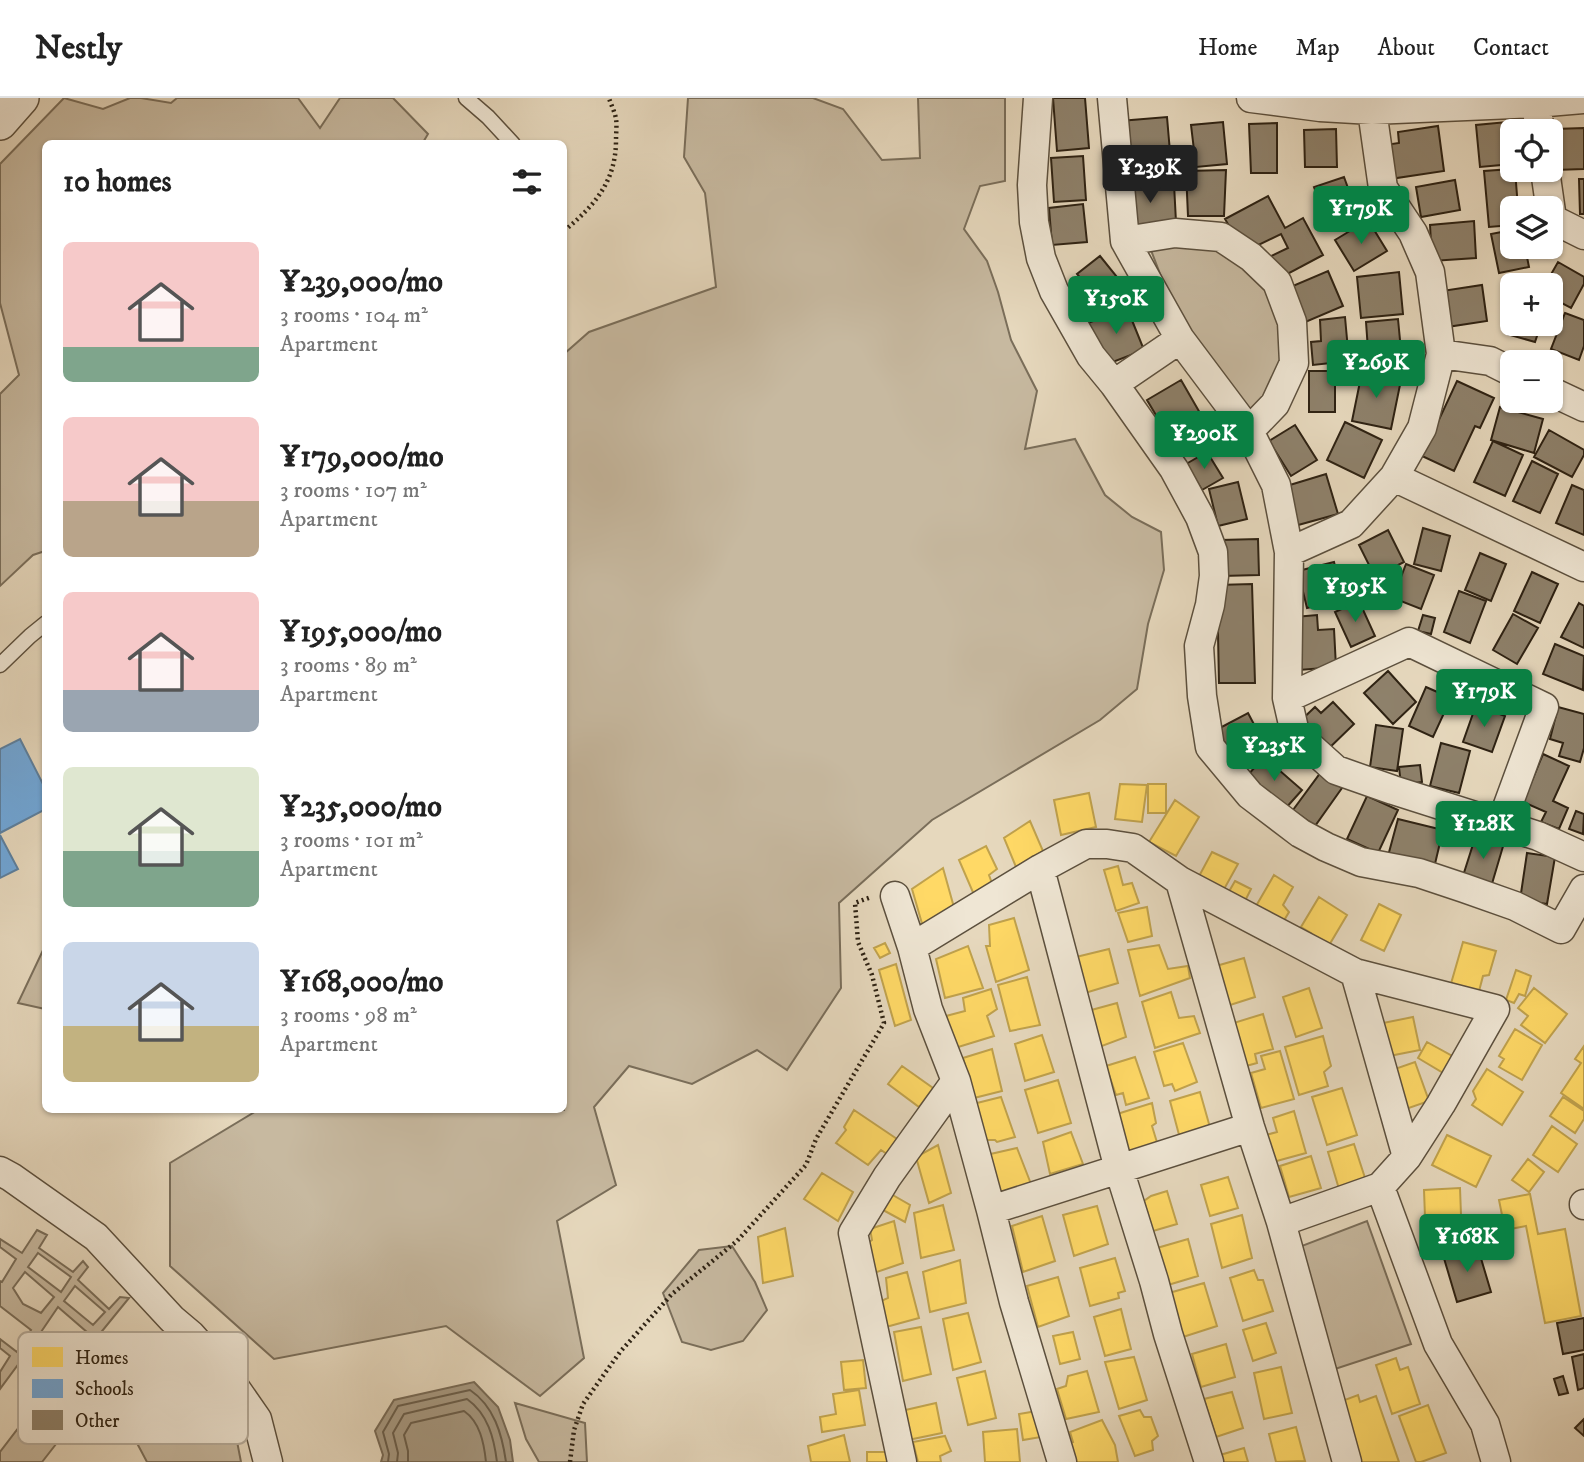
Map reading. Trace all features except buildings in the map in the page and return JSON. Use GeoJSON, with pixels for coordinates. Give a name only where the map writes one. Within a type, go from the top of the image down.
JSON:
{"type":"FeatureCollection","features":[{"type":"Feature","properties":{"kind":"street"},"geometry":{"type":"LineString","coordinates":[[0,124],[22,98]]}},
{"type":"Feature","properties":{"kind":"street"},"geometry":{"type":"LineString","coordinates":[[1038,98],[1032,185],[1034,222],[1041,258],[1054,291],[1091,356],[1114,384],[1189,494],[1213,552],[1214,576],[1210,604],[1199,646],[1202,696],[1210,747],[1250,795],[1300,833],[1361,862],[1419,873],[1464,887],[1515,906],[1561,929],[1584,889]]}},
{"type":"Feature","properties":{"kind":"street"},"geometry":{"type":"LineString","coordinates":[[1112,98],[1125,241],[1180,339],[1249,431],[1276,485],[1289,552],[1287,698],[1295,733],[1336,770],[1538,836],[1584,857]]}},
{"type":"Feature","properties":{"kind":"street"},"geometry":{"type":"LineString","coordinates":[[1251,98],[1320,107],[1372,110],[1584,99]]}},
{"type":"Feature","properties":{"kind":"street"},"geometry":{"type":"LineString","coordinates":[[1536,103],[1538,119]]}},
{"type":"Feature","properties":{"kind":"street"},"geometry":{"type":"LineString","coordinates":[[1289,552],[1351,524],[1394,477],[1422,428],[1441,354],[1430,272],[1413,233],[1383,188],[1372,110]]}},
{"type":"Feature","properties":{"kind":"street"},"geometry":{"type":"LineString","coordinates":[[1547,182],[1552,219],[1584,235]]}},
{"type":"Feature","properties":{"kind":"street"},"geometry":{"type":"LineString","coordinates":[[1125,241],[1175,233],[1220,237],[1251,257],[1277,282],[1292,323],[1294,363],[1275,404],[1249,431]]}},
{"type":"Feature","properties":{"kind":"street"},"geometry":{"type":"LineString","coordinates":[[1114,384],[1180,339]]}},
{"type":"Feature","properties":{"kind":"street"},"geometry":{"type":"LineString","coordinates":[[1441,354],[1490,361],[1500,366]]}},
{"type":"Feature","properties":{"kind":"street"},"geometry":{"type":"LineString","coordinates":[[1563,397],[1584,407]]}},
{"type":"Feature","properties":{"kind":"street"},"geometry":{"type":"LineString","coordinates":[[1394,477],[1584,567]]}},
{"type":"Feature","properties":{"kind":"street"},"geometry":{"type":"LineString","coordinates":[[1287,698],[1409,642],[1544,707],[1500,824]]}},
{"type":"Feature","properties":{"kind":"street"},"geometry":{"type":"LineString","coordinates":[[912,947],[1086,844],[1107,844],[1133,848],[1180,881],[1355,973],[1495,1009],[1441,1104],[1407,1157],[1380,1188],[1281,1222]]}},
{"type":"Feature","properties":{"kind":"street"},"geometry":{"type":"LineString","coordinates":[[1040,869],[1119,1169],[1209,1462]]}},
{"type":"Feature","properties":{"kind":"street"},"geometry":{"type":"LineString","coordinates":[[1180,881],[1250,1127],[1281,1222],[1347,1462]]}},
{"type":"Feature","properties":{"kind":"street"},"geometry":{"type":"LineString","coordinates":[[895,896],[928,1009],[956,1081],[1014,1302],[1062,1462]]}},
{"type":"Feature","properties":{"kind":"street"},"geometry":{"type":"LineString","coordinates":[[1355,973],[1407,1157]]}},
{"type":"Feature","properties":{"kind":"street"},"geometry":{"type":"LineString","coordinates":[[902,1462],[853,1233],[887,1177],[956,1081]]}},
{"type":"Feature","properties":{"kind":"street"},"geometry":{"type":"LineString","coordinates":[[991,1210],[1250,1127]]}},
{"type":"Feature","properties":{"kind":"street"},"geometry":{"type":"LineString","coordinates":[[0,1171],[96,1237],[172,1320],[187,1332]]}},
{"type":"Feature","properties":{"kind":"street"},"geometry":{"type":"LineString","coordinates":[[1380,1188],[1438,1344],[1485,1424],[1496,1462]]}},
{"type":"Feature","properties":{"kind":"street"},"geometry":{"type":"LineString","coordinates":[[248,1406],[257,1419],[268,1462]]}},
{"type":"Feature","properties":{"kind":"lane"},"geometry":{"type":"LineString","coordinates":[[466,98],[509,140]]}},
{"type":"Feature","properties":{"kind":"lane"},"geometry":{"type":"LineString","coordinates":[[0,665],[42,626]]}},
{"type":"Feature","properties":{"kind":"path"},"geometry":{"type":"LineString","coordinates":[[567,228],[594,201],[608,182],[614,166],[616,119],[609,98]]}},
{"type":"Feature","properties":{"kind":"path"},"geometry":{"type":"LineString","coordinates":[[570,1462],[574,1430],[583,1404],[620,1352],[672,1294],[737,1241],[806,1165],[816,1139],[884,1023],[872,975],[858,942],[855,903],[885,891],[895,896]]}},
{"type":"Feature","properties":{"kind":"shaded area"},"geometry":{"type":"Polygon","coordinates":[[[64,98],[103,109],[130,98],[171,103],[177,98],[298,98],[320,128],[340,98],[393,98],[428,134],[424,140],[42,140],[42,552],[33,555],[0,586],[0,394],[19,375],[0,303],[0,164],[64,98]]]}},
{"type":"Feature","properties":{"kind":"shaded area"},"geometry":{"type":"Polygon","coordinates":[[[688,98],[813,98],[843,109],[882,160],[920,158],[918,98],[1005,98],[1005,181],[980,186],[964,229],[987,261],[1011,340],[1037,391],[1025,449],[1075,439],[1105,495],[1132,517],[1161,532],[1164,570],[1148,624],[1137,689],[1100,720],[932,820],[839,903],[841,988],[787,1070],[757,1050],[692,1084],[629,1066],[594,1107],[616,1185],[557,1221],[584,1358],[540,1396],[446,1326],[274,1359],[248,1336],[248,1332],[244,1332],[170,1266],[170,1163],[253,1113],[567,1113],[567,351],[589,332],[716,287],[705,193],[684,157],[688,98]]]}},
{"type":"Feature","properties":{"kind":"shaded area"},"geometry":{"type":"Polygon","coordinates":[[[1149,245],[1221,248],[1267,286],[1280,319],[1282,358],[1267,396],[1248,415],[1170,300],[1149,245]]]}},
{"type":"Feature","properties":{"kind":"shaded area"},"geometry":{"type":"Polygon","coordinates":[[[42,952],[42,1008],[18,1003],[42,952]]]}},
{"type":"Feature","properties":{"kind":"shaded area"},"geometry":{"type":"Polygon","coordinates":[[[1367,1221],[1411,1344],[1332,1370],[1299,1247],[1367,1221]]]}},
{"type":"Feature","properties":{"kind":"shaded area"},"geometry":{"type":"Polygon","coordinates":[[[37,1230],[47,1235],[39,1248],[73,1272],[83,1261],[88,1267],[78,1280],[109,1309],[120,1297],[129,1298],[101,1332],[87,1332],[58,1307],[41,1332],[30,1332],[31,1330],[0,1306],[0,1281],[2,1282],[16,1259],[0,1247],[0,1239],[22,1253],[37,1230]],[[38,1253],[28,1267],[61,1292],[71,1277],[38,1253]],[[25,1272],[13,1288],[23,1304],[41,1313],[54,1297],[25,1272]],[[75,1286],[64,1301],[93,1325],[105,1312],[75,1286]]]}},
{"type":"Feature","properties":{"kind":"shaded area"},"geometry":{"type":"Polygon","coordinates":[[[732,1246],[755,1282],[767,1310],[743,1341],[711,1350],[682,1342],[663,1293],[699,1250],[732,1246]]]}},
{"type":"Feature","properties":{"kind":"shaded area"},"geometry":{"type":"Polygon","coordinates":[[[0,1339],[17,1352],[18,1365],[0,1389],[0,1372],[10,1356],[0,1348],[0,1339]]]}},
{"type":"Feature","properties":{"kind":"shaded area"},"geometry":{"type":"Polygon","coordinates":[[[515,1403],[585,1423],[587,1462],[539,1462],[526,1439],[515,1403]]]}},
{"type":"Feature","properties":{"kind":"shaded area"},"geometry":{"type":"Polygon","coordinates":[[[18,1428],[18,1444],[56,1444],[42,1462],[0,1462],[0,1452],[18,1428]]]}},
{"type":"Feature","properties":{"kind":"shaded area"},"geometry":{"type":"Polygon","coordinates":[[[137,1444],[238,1444],[241,1462],[147,1462],[137,1444]]]}},
{"type":"Feature","properties":{"kind":"water"},"geometry":{"type":"Polygon","coordinates":[[[474,1382],[498,1407],[510,1440],[513,1462],[381,1462],[383,1455],[375,1431],[394,1400],[474,1382]]]}}]}
